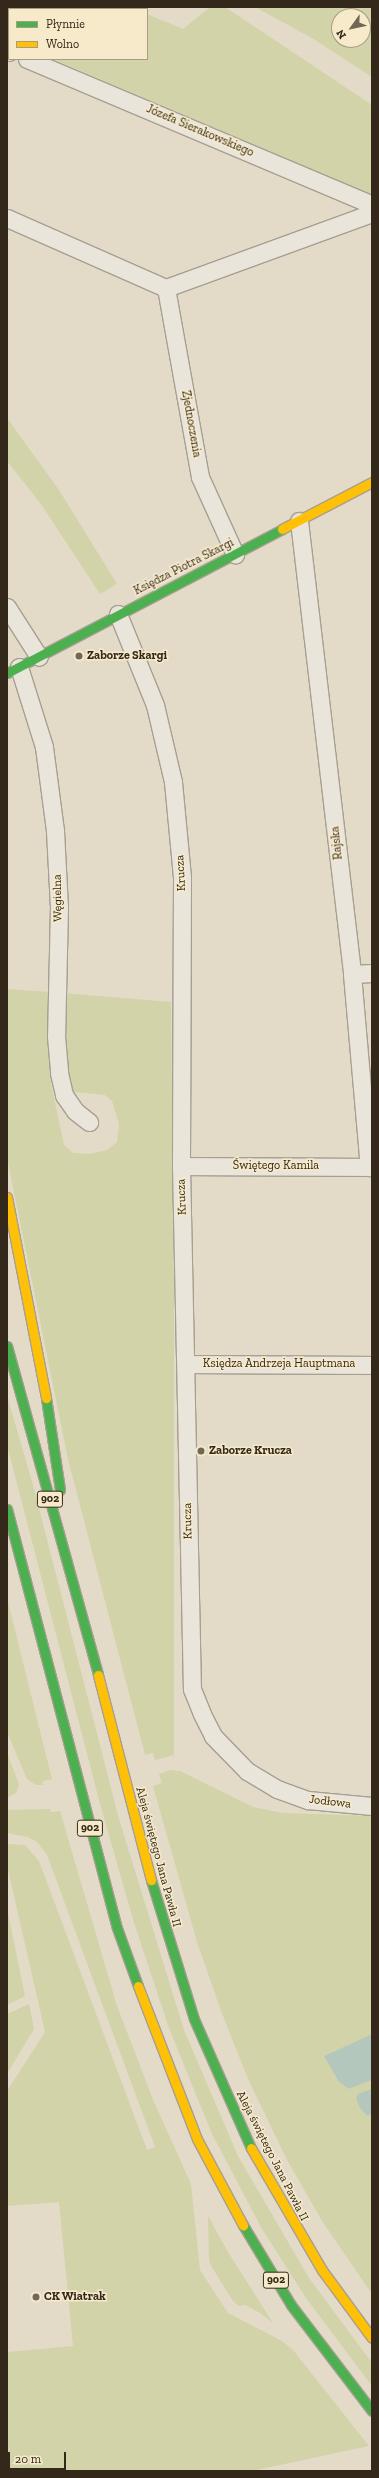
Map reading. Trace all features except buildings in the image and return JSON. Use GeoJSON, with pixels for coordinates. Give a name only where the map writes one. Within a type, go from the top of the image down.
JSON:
{"type":"FeatureCollection","features":[{"type":"Feature","properties":{"kind":"main road","name":"Księdza Piotra Skargi"},"geometry":{"type":"LineString","coordinates":[[13,670],[372,482]]}},
{"type":"Feature","properties":{"kind":"main road"},"geometry":{"type":"LineString","coordinates":[[7,1197],[45,1390],[62,1498]]}},
{"type":"Feature","properties":{"kind":"main road","name":"Aleja świętego Jana Pawła II"},"geometry":{"type":"LineString","coordinates":[[7,1346],[76,1592],[159,1913],[194,2019],[233,2112],[261,2168],[322,2270],[372,2338]]}},
{"type":"Feature","properties":{"kind":"main road","name":"902"},"geometry":{"type":"LineString","coordinates":[[7,1509],[118,1928],[162,2053],[197,2139],[237,2216],[291,2305],[372,2411]]}},
{"type":"Feature","properties":{"kind":"main road"},"geometry":{"type":"LineString","coordinates":[[64,1514],[76,1592]]}},
{"type":"Feature","properties":{"kind":"street","name":"Józefa Sierakowskiego"},"geometry":{"type":"LineString","coordinates":[[29,60],[372,205]]}},
{"type":"Feature","properties":{"kind":"street"},"geometry":{"type":"LineString","coordinates":[[7,218],[166,288],[372,213]]}},
{"type":"Feature","properties":{"kind":"street","name":"Zjednoczenia"},"geometry":{"type":"LineString","coordinates":[[166,288],[200,478],[235,554]]}},
{"type":"Feature","properties":{"kind":"street","name":"Rajska"},"geometry":{"type":"LineString","coordinates":[[299,521],[352,974],[370,1167]]}},
{"type":"Feature","properties":{"kind":"street"},"geometry":{"type":"LineString","coordinates":[[7,608],[39,657]]}},
{"type":"Feature","properties":{"kind":"street","name":"Krucza"},"geometry":{"type":"LineString","coordinates":[[118,614],[155,705],[173,782],[182,878],[181,1166],[187,1364],[190,1661],[192,1689],[213,1736],[247,1771]]}},
{"type":"Feature","properties":{"kind":"street","name":"Węgielna"},"geometry":{"type":"LineString","coordinates":[[13,670],[44,747],[55,831],[59,907],[56,1036],[59,1073],[64,1095],[75,1111],[90,1122]]}},
{"type":"Feature","properties":{"kind":"street"},"geometry":{"type":"LineString","coordinates":[[352,974],[372,973]]}},
{"type":"Feature","properties":{"kind":"street","name":"Świętego Kamila"},"geometry":{"type":"LineString","coordinates":[[181,1166],[370,1167]]}},
{"type":"Feature","properties":{"kind":"street","name":"Księdza Andrzeja Hauptmana"},"geometry":{"type":"LineString","coordinates":[[187,1364],[372,1365]]}},
{"type":"Feature","properties":{"kind":"street","name":"Jodłowa"},"geometry":{"type":"LineString","coordinates":[[247,1771],[277,1789],[308,1800],[372,1806]]}},
{"type":"Feature","properties":{"kind":"green space"},"geometry":{"type":"Polygon","coordinates":[[[7,7],[132,8],[8,8],[8,24],[7,7]]]}},
{"type":"Feature","properties":{"kind":"green space"},"geometry":{"type":"Polygon","coordinates":[[[210,7],[225,7],[372,105],[372,195],[55,60],[148,60],[148,14],[183,29],[210,7]]]}},
{"type":"Feature","properties":{"kind":"green space"},"geometry":{"type":"Polygon","coordinates":[[[255,7],[372,7],[372,77],[312,38],[255,7]]]}},
{"type":"Feature","properties":{"kind":"green space"},"geometry":{"type":"Polygon","coordinates":[[[7,418],[59,490],[117,584],[100,594],[41,504],[7,461],[7,418]]]}},
{"type":"Feature","properties":{"kind":"green space"},"geometry":{"type":"Polygon","coordinates":[[[7,989],[49,992],[51,1084],[64,1145],[73,1153],[90,1154],[107,1150],[117,1142],[119,1124],[112,1101],[105,1095],[73,1092],[68,1086],[63,1067],[63,993],[171,1002],[174,1289],[174,1755],[155,1760],[153,1753],[145,1755],[68,1459],[7,1158],[7,989]]]}},
{"type":"Feature","properties":{"kind":"green space"},"geometry":{"type":"Polygon","coordinates":[[[7,1396],[33,1485],[119,1819],[184,2030],[238,2156],[309,2278],[372,2363],[372,2386],[306,2298],[262,2229],[212,2134],[169,2028],[134,1923],[99,1800],[7,1445],[7,1396]]]}},
{"type":"Feature","properties":{"kind":"green space"},"geometry":{"type":"Polygon","coordinates":[[[7,1598],[52,1779],[43,1781],[43,1785],[36,1785],[27,1779],[7,1732],[7,1598]]]}},
{"type":"Feature","properties":{"kind":"green space"},"geometry":{"type":"Polygon","coordinates":[[[7,1753],[19,1784],[16,1793],[7,1798],[7,1753]]]}},
{"type":"Feature","properties":{"kind":"green space"},"geometry":{"type":"Polygon","coordinates":[[[171,1770],[180,1771],[253,1807],[283,1813],[372,1816],[372,2034],[324,2056],[349,2089],[372,2080],[372,2089],[359,2093],[367,2115],[372,2114],[372,2294],[322,2221],[287,2160],[248,2079],[221,2011],[197,1942],[153,1786],[162,1783],[159,1774],[171,1770]]]}},
{"type":"Feature","properties":{"kind":"green space"},"geometry":{"type":"Polygon","coordinates":[[[50,1809],[51,1812],[60,1811],[117,2006],[154,2102],[191,2184],[200,2270],[228,2313],[282,2341],[293,2350],[369,2446],[252,2471],[7,2471],[7,2339],[8,2352],[73,2346],[59,2202],[7,2206],[7,2091],[45,2032],[7,1865],[7,1844],[25,1845],[39,1861],[147,2150],[155,2147],[47,1855],[37,1842],[28,1837],[7,1833],[7,1810],[50,1809]]]}},
{"type":"Feature","properties":{"kind":"green space"},"geometry":{"type":"Polygon","coordinates":[[[7,1908],[25,1996],[7,2005],[7,1908]]]}},
{"type":"Feature","properties":{"kind":"green space"},"geometry":{"type":"Polygon","coordinates":[[[29,2004],[34,2029],[7,2074],[7,2014],[29,2004]]]}},
{"type":"Feature","properties":{"kind":"green space"},"geometry":{"type":"Polygon","coordinates":[[[208,2216],[228,2252],[273,2323],[260,2313],[245,2305],[239,2306],[233,2301],[213,2269],[209,2261],[208,2216]]]}},
{"type":"Feature","properties":{"kind":"shaded area"},"geometry":{"type":"Polygon","coordinates":[[[372,2034],[372,2080],[349,2089],[339,2082],[324,2056],[372,2034]]]}},
{"type":"Feature","properties":{"kind":"shaded area"},"geometry":{"type":"Polygon","coordinates":[[[372,2089],[372,2114],[367,2116],[360,2108],[356,2098],[359,2093],[372,2089]]]}},
{"type":"Feature","properties":{"kind":"traffic: fast"},"geometry":{"type":"LineString","coordinates":[[7,673],[282,529]]}},
{"type":"Feature","properties":{"kind":"traffic: fast"},"geometry":{"type":"LineString","coordinates":[[7,1346],[98,1675]]}},
{"type":"Feature","properties":{"kind":"traffic: fast"},"geometry":{"type":"LineString","coordinates":[[46,1398],[60,1490]]}},
{"type":"Feature","properties":{"kind":"traffic: fast"},"geometry":{"type":"LineString","coordinates":[[7,1509],[117,1928],[138,1986]]}},
{"type":"Feature","properties":{"kind":"traffic: fast"},"geometry":{"type":"LineString","coordinates":[[151,1880],[194,2019],[251,2148]]}},
{"type":"Feature","properties":{"kind":"traffic: fast"},"geometry":{"type":"LineString","coordinates":[[243,2225],[291,2305],[372,2411]]}},
{"type":"Feature","properties":{"kind":"traffic: slow"},"geometry":{"type":"LineString","coordinates":[[282,529],[372,482]]}},
{"type":"Feature","properties":{"kind":"traffic: slow"},"geometry":{"type":"LineString","coordinates":[[7,1197],[46,1398]]}},
{"type":"Feature","properties":{"kind":"traffic: slow"},"geometry":{"type":"LineString","coordinates":[[98,1675],[151,1880]]}},
{"type":"Feature","properties":{"kind":"traffic: slow"},"geometry":{"type":"LineString","coordinates":[[138,1986],[197,2139],[243,2225]]}},
{"type":"Feature","properties":{"kind":"traffic: slow"},"geometry":{"type":"LineString","coordinates":[[251,2148],[322,2270],[372,2338]]}},
{"type":"Feature","properties":{"kind":"place","name":"Zaborze Skargi"},"geometry":{"type":"Point","coordinates":[79,656]}},
{"type":"Feature","properties":{"kind":"place","name":"Zaborze Krucza"},"geometry":{"type":"Point","coordinates":[201,1451]}},
{"type":"Feature","properties":{"kind":"place","name":"CK Wiatrak"},"geometry":{"type":"Point","coordinates":[36,2297]}}]}
